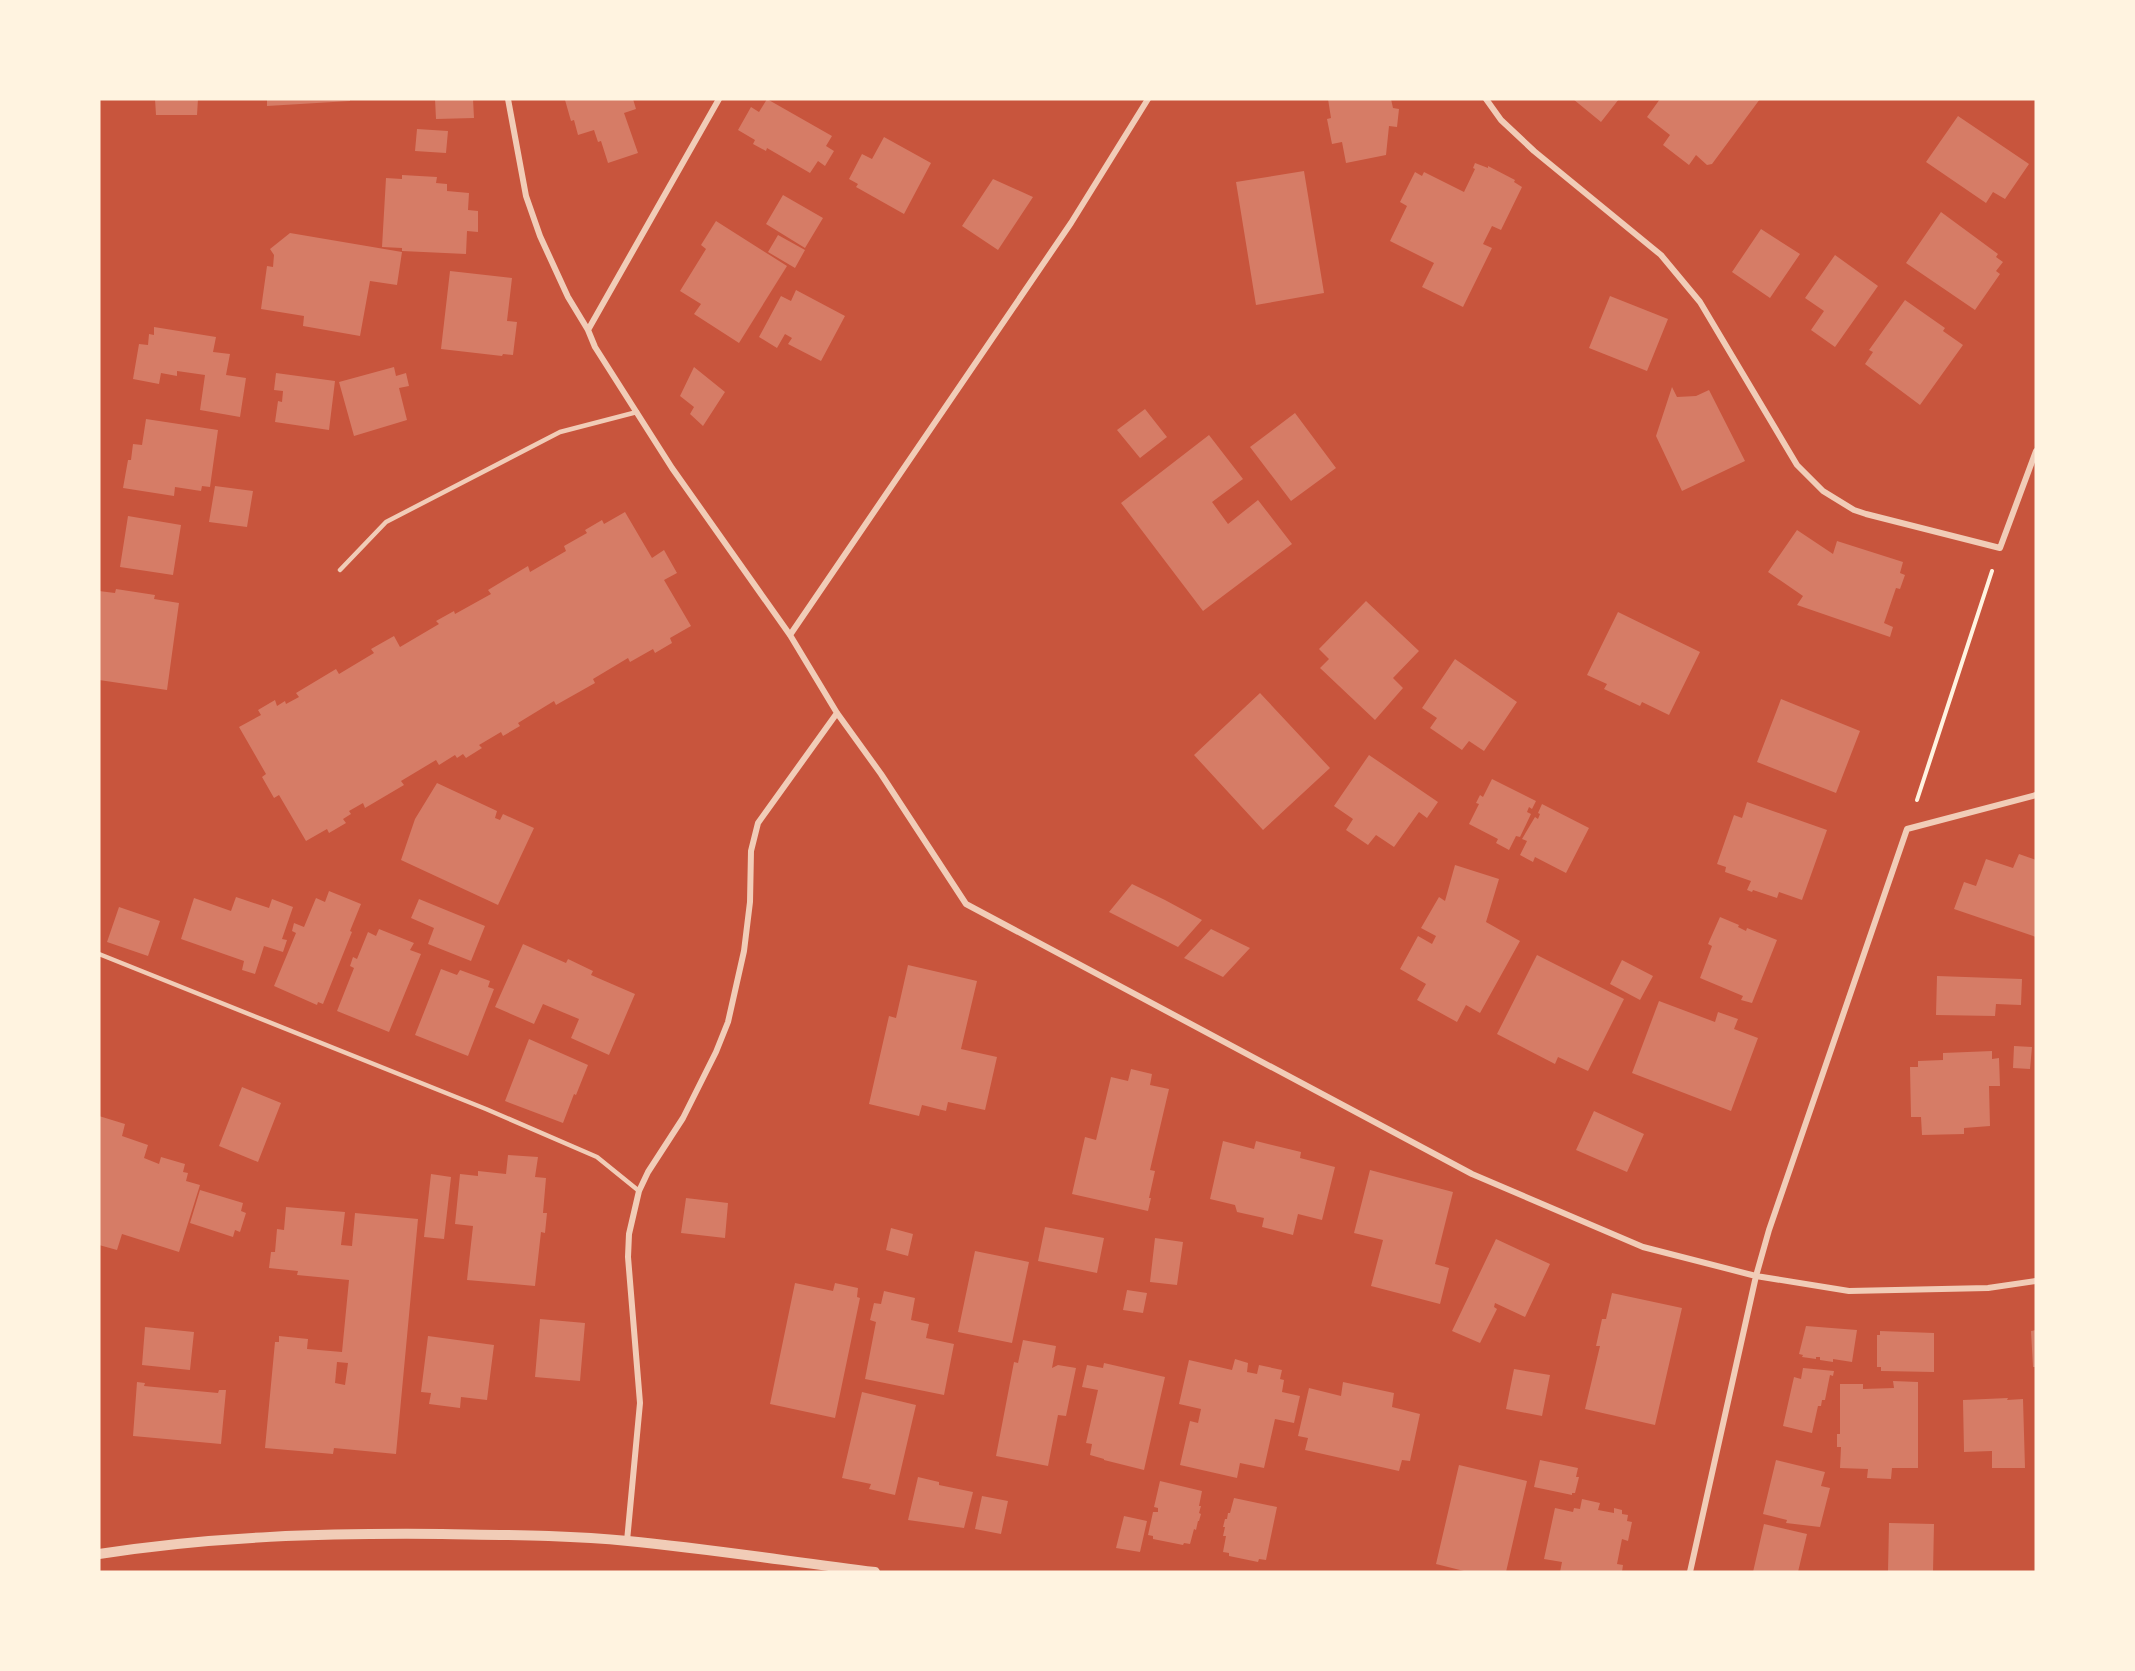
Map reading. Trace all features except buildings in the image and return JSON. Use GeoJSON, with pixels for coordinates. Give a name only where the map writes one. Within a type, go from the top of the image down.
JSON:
{"type":"FeatureCollection","features":[{"type":"Feature","properties":{"kind":"street"},"geometry":{"type":"LineString","coordinates":[[508,99],[526,196],[540,236],[568,297],[588,330],[595,347],[672,468],[790,635],[837,713],[966,904],[1472,1174],[1643,1247],[1756,1276],[1849,1291],[1988,1288],[2036,1281]]}},
{"type":"Feature","properties":{"kind":"street"},"geometry":{"type":"LineString","coordinates":[[588,330],[719,99]]}},
{"type":"Feature","properties":{"kind":"street"},"geometry":{"type":"LineString","coordinates":[[790,635],[1071,223],[1148,99]]}},
{"type":"Feature","properties":{"kind":"street"},"geometry":{"type":"LineString","coordinates":[[1486,99],[1501,120],[1534,151],[1661,255],[1700,302],[1797,465],[1823,491],[1854,510],[2000,548],[2036,451]]}},
{"type":"Feature","properties":{"kind":"street"},"geometry":{"type":"LineString","coordinates":[[627,1541],[640,1403],[628,1257],[629,1234],[639,1191],[648,1172],[683,1118],[716,1053],[728,1022],[744,951],[750,902],[751,851],[758,823],[837,713]]}},
{"type":"Feature","properties":{"kind":"street"},"geometry":{"type":"LineString","coordinates":[[1690,1572],[1756,1276],[1769,1230],[1907,830],[2036,795]]}},
{"type":"Feature","properties":{"kind":"street"},"geometry":{"type":"LineString","coordinates":[[99,1554],[138,1548],[272,1536],[345,1533],[497,1535],[627,1541],[875,1572]]}},
{"type":"Feature","properties":{"kind":"lane"},"geometry":{"type":"LineString","coordinates":[[340,570],[386,522],[560,432],[637,412]]}},
{"type":"Feature","properties":{"kind":"lane"},"geometry":{"type":"LineString","coordinates":[[99,954],[486,1109],[597,1157],[639,1191]]}},
{"type":"Feature","properties":{"kind":"path"},"geometry":{"type":"LineString","coordinates":[[1907,830],[2000,548]]}}]}
